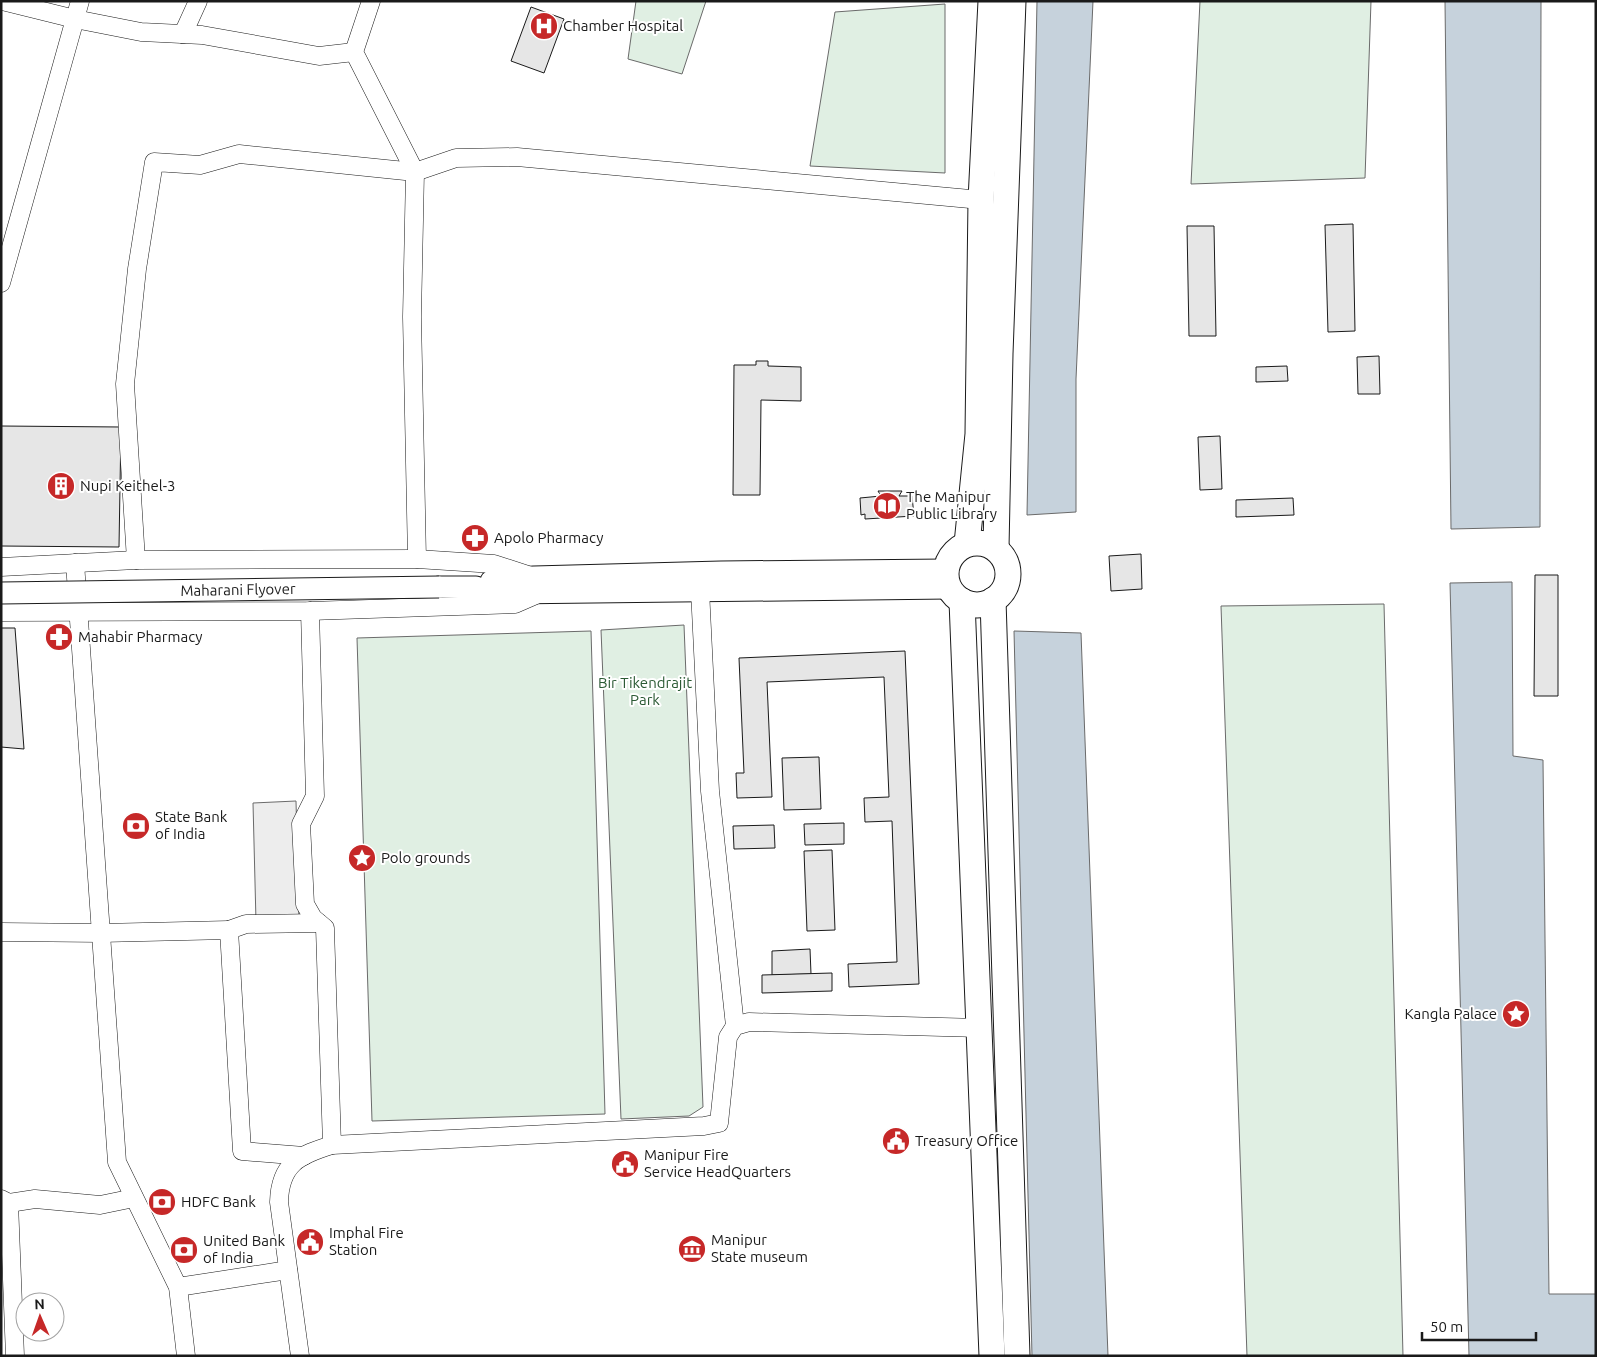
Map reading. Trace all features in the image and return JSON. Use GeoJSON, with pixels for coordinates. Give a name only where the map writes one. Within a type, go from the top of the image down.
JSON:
{"type":"FeatureCollection","features":[{"type":"Feature","properties":{"kind":"highway"},"geometry":{"type":"LineString","coordinates":[[967,544],[978,434],[981,200],[991,1]]}},
{"type":"Feature","properties":{"kind":"highway"},"geometry":{"type":"LineString","coordinates":[[952,586],[972,605],[983,604],[1001,594],[1008,574],[1007,564],[996,548],[1000,354],[1013,1]]}},
{"type":"Feature","properties":{"kind":"highway"},"geometry":{"type":"LineString","coordinates":[[992,1356],[981,1028],[952,586],[952,554],[967,544],[982,543],[996,548]]}},
{"type":"Feature","properties":{"kind":"highway"},"geometry":{"type":"LineString","coordinates":[[993,600],[1017,1356]]}},
{"type":"Feature","properties":{"kind":"main road"},"geometry":{"type":"LineString","coordinates":[[537,585],[808,580],[952,586]]}},
{"type":"Feature","properties":{"kind":"main road"},"geometry":{"type":"LineString","coordinates":[[537,585],[700,590],[808,580]]}},
{"type":"Feature","properties":{"kind":"main road","name":"Maharani Flyover"},"geometry":{"type":"LineString","coordinates":[[1,593],[537,585]]}},
{"type":"Feature","properties":{"kind":"street"},"geometry":{"type":"LineString","coordinates":[[2,1],[75,19],[141,32],[183,34],[319,56],[354,52]]}},
{"type":"Feature","properties":{"kind":"street"},"geometry":{"type":"LineString","coordinates":[[1,283],[80,1]]}},
{"type":"Feature","properties":{"kind":"street"},"geometry":{"type":"LineString","coordinates":[[183,34],[198,1]]}},
{"type":"Feature","properties":{"kind":"street"},"geometry":{"type":"LineString","coordinates":[[371,1],[354,52],[415,172],[412,317],[417,559]]}},
{"type":"Feature","properties":{"kind":"street"},"geometry":{"type":"LineString","coordinates":[[136,560],[126,384],[137,269],[154,162],[200,165],[239,154],[415,172],[456,158],[518,157],[981,200]]}},
{"type":"Feature","properties":{"kind":"street"},"geometry":{"type":"LineString","coordinates":[[1,567],[136,560],[417,559],[494,564],[537,585],[515,604],[310,611],[79,610],[1,612]]}},
{"type":"Feature","properties":{"kind":"street"},"geometry":{"type":"LineString","coordinates":[[76,563],[117,1162],[178,1287],[186,1356]]}},
{"type":"Feature","properties":{"kind":"street"},"geometry":{"type":"LineString","coordinates":[[300,1356],[279,1202],[280,1186],[290,1165],[304,1156],[332,1145],[704,1126],[719,1123],[728,1037],[735,1026],[710,791],[700,590]]}},
{"type":"Feature","properties":{"kind":"street"},"geometry":{"type":"LineString","coordinates":[[310,611],[315,796],[301,824],[305,904],[313,918],[325,928],[332,1145]]}},
{"type":"Feature","properties":{"kind":"street"},"geometry":{"type":"LineString","coordinates":[[1,932],[101,933],[229,930],[246,924],[319,923]]}},
{"type":"Feature","properties":{"kind":"street"},"geometry":{"type":"LineString","coordinates":[[229,930],[242,1152],[304,1156]]}},
{"type":"Feature","properties":{"kind":"street"},"geometry":{"type":"LineString","coordinates":[[735,1026],[749,1022],[981,1028]]}},
{"type":"Feature","properties":{"kind":"street"},"geometry":{"type":"LineString","coordinates":[[15,1356],[5,1201],[36,1199],[100,1205],[134,1198]]}},
{"type":"Feature","properties":{"kind":"street"},"geometry":{"type":"LineString","coordinates":[[178,1287],[288,1270]]}},
{"type":"Feature","properties":{"kind":"green space"},"geometry":{"type":"Polygon","coordinates":[[[636,1],[706,1],[682,74],[628,59],[636,1]]]}},
{"type":"Feature","properties":{"kind":"green space"},"geometry":{"type":"Polygon","coordinates":[[[1200,1],[1371,1],[1365,178],[1191,184],[1200,1]]]}},
{"type":"Feature","properties":{"kind":"green space"},"geometry":{"type":"Polygon","coordinates":[[[945,4],[945,173],[810,166],[835,12],[945,4]]]}},
{"type":"Feature","properties":{"kind":"green space"},"geometry":{"type":"Polygon","coordinates":[[[1384,604],[1403,1356],[1247,1356],[1221,606],[1384,604]]]}},
{"type":"Feature","properties":{"kind":"green space","name":"Bir Tikendrajit Park"},"geometry":{"type":"Polygon","coordinates":[[[684,625],[703,1107],[689,1116],[621,1119],[601,630],[684,625]]]}},
{"type":"Feature","properties":{"kind":"green space"},"geometry":{"type":"Polygon","coordinates":[[[591,631],[605,1114],[372,1121],[357,638],[591,631]]]}},
{"type":"Feature","properties":{"kind":"shaded area"},"geometry":{"type":"Polygon","coordinates":[[[1037,1],[1093,1],[1076,379],[1076,512],[1027,515],[1037,1]]]}},
{"type":"Feature","properties":{"kind":"shaded area"},"geometry":{"type":"Polygon","coordinates":[[[1445,1],[1541,1],[1540,527],[1451,529],[1445,1]]]}},
{"type":"Feature","properties":{"kind":"shaded area"},"geometry":{"type":"Polygon","coordinates":[[[1512,582],[1513,756],[1543,760],[1549,1294],[1596,1294],[1596,1356],[1469,1356],[1450,583],[1512,582]]]}},
{"type":"Feature","properties":{"kind":"shaded area"},"geometry":{"type":"Polygon","coordinates":[[[1014,631],[1081,633],[1108,1356],[1032,1356],[1014,631]]]}},
{"type":"Feature","properties":{"kind":"shaded area"},"geometry":{"type":"Polygon","coordinates":[[[296,801],[299,921],[256,922],[253,803],[296,801]]]}},
{"type":"Feature","properties":{"kind":"building"},"geometry":{"type":"Polygon","coordinates":[[[531,7],[564,19],[544,73],[511,61],[531,7]]]}},
{"type":"Feature","properties":{"kind":"building"},"geometry":{"type":"Polygon","coordinates":[[[1353,224],[1355,331],[1328,332],[1325,225],[1353,224]]]}},
{"type":"Feature","properties":{"kind":"building"},"geometry":{"type":"Polygon","coordinates":[[[1187,226],[1214,226],[1216,336],[1189,336],[1187,226]]]}},
{"type":"Feature","properties":{"kind":"building"},"geometry":{"type":"Polygon","coordinates":[[[1379,356],[1380,394],[1358,394],[1357,357],[1379,356]]]}},
{"type":"Feature","properties":{"kind":"building"},"geometry":{"type":"Polygon","coordinates":[[[756,361],[768,361],[768,366],[801,367],[801,401],[761,400],[760,495],[733,495],[734,365],[756,365],[756,361]]]}},
{"type":"Feature","properties":{"kind":"building"},"geometry":{"type":"Polygon","coordinates":[[[1287,366],[1288,381],[1256,382],[1256,367],[1287,366]]]}},
{"type":"Feature","properties":{"kind":"building","name":"Nupi Keithel-3"},"geometry":{"type":"Polygon","coordinates":[[[1,426],[121,427],[119,547],[1,546],[1,426]]]}},
{"type":"Feature","properties":{"kind":"building"},"geometry":{"type":"Polygon","coordinates":[[[1220,436],[1222,489],[1200,490],[1198,437],[1220,436]]]}},
{"type":"Feature","properties":{"kind":"building","name":"The Manipur Public Library"},"geometry":{"type":"Polygon","coordinates":[[[878,491],[902,491],[899,496],[912,496],[914,516],[865,519],[865,514],[861,515],[860,498],[881,496],[878,491]]]}},
{"type":"Feature","properties":{"kind":"building"},"geometry":{"type":"Polygon","coordinates":[[[1293,498],[1294,515],[1236,517],[1236,500],[1293,498]]]}},
{"type":"Feature","properties":{"kind":"building"},"geometry":{"type":"Polygon","coordinates":[[[1141,554],[1142,589],[1111,591],[1109,556],[1141,554]]]}},
{"type":"Feature","properties":{"kind":"building"},"geometry":{"type":"Polygon","coordinates":[[[1535,575],[1558,575],[1558,696],[1534,696],[1535,575]]]}},
{"type":"Feature","properties":{"kind":"building"},"geometry":{"type":"Polygon","coordinates":[[[1,628],[15,628],[24,749],[1,747],[1,628]]]}},
{"type":"Feature","properties":{"kind":"building"},"geometry":{"type":"Polygon","coordinates":[[[905,651],[919,984],[849,987],[848,964],[897,962],[892,821],[865,822],[864,798],[889,797],[884,677],[767,682],[772,797],[737,798],[736,773],[744,773],[739,658],[905,651]]]}},
{"type":"Feature","properties":{"kind":"building"},"geometry":{"type":"Polygon","coordinates":[[[819,757],[821,809],[784,810],[782,758],[819,757]]]}},
{"type":"Feature","properties":{"kind":"building"},"geometry":{"type":"Polygon","coordinates":[[[844,823],[844,844],[805,845],[804,824],[844,823]]]}},
{"type":"Feature","properties":{"kind":"building"},"geometry":{"type":"Polygon","coordinates":[[[774,825],[775,848],[734,849],[733,826],[774,825]]]}},
{"type":"Feature","properties":{"kind":"building"},"geometry":{"type":"Polygon","coordinates":[[[832,850],[835,930],[807,931],[804,851],[832,850]]]}},
{"type":"Feature","properties":{"kind":"building"},"geometry":{"type":"Polygon","coordinates":[[[810,949],[811,974],[772,975],[772,951],[810,949]]]}},
{"type":"Feature","properties":{"kind":"building"},"geometry":{"type":"Polygon","coordinates":[[[832,973],[832,991],[762,993],[762,975],[832,973]]]}},
{"type":"Feature","properties":{"kind":"place","name":"Chamber Hospital"},"geometry":{"type":"Point","coordinates":[544,26]}},
{"type":"Feature","properties":{"kind":"place","name":"Nupi Keithel-3"},"geometry":{"type":"Point","coordinates":[61,486]}},
{"type":"Feature","properties":{"kind":"place","name":"The Manipur Public Library"},"geometry":{"type":"Point","coordinates":[887,506]}},
{"type":"Feature","properties":{"kind":"place","name":"Apolo Pharmacy"},"geometry":{"type":"Point","coordinates":[475,538]}},
{"type":"Feature","properties":{"kind":"place","name":"Mahabir Pharmacy"},"geometry":{"type":"Point","coordinates":[59,637]}},
{"type":"Feature","properties":{"kind":"place","name":"State Bank of India"},"geometry":{"type":"Point","coordinates":[136,826]}},
{"type":"Feature","properties":{"kind":"place","name":"Polo grounds"},"geometry":{"type":"Point","coordinates":[362,858]}},
{"type":"Feature","properties":{"kind":"place","name":"Kangla Palace"},"geometry":{"type":"Point","coordinates":[1516,1014]}},
{"type":"Feature","properties":{"kind":"place","name":"Treasury Office"},"geometry":{"type":"Point","coordinates":[896,1141]}},
{"type":"Feature","properties":{"kind":"place","name":"Manipur Fire Service HeadQuarters"},"geometry":{"type":"Point","coordinates":[625,1164]}},
{"type":"Feature","properties":{"kind":"place","name":"HDFC Bank"},"geometry":{"type":"Point","coordinates":[162,1202]}},
{"type":"Feature","properties":{"kind":"place","name":"Imphal Fire Station"},"geometry":{"type":"Point","coordinates":[310,1242]}},
{"type":"Feature","properties":{"kind":"place","name":"Manipur State museum"},"geometry":{"type":"Point","coordinates":[692,1249]}},
{"type":"Feature","properties":{"kind":"place","name":"United Bank of India"},"geometry":{"type":"Point","coordinates":[184,1250]}}]}
